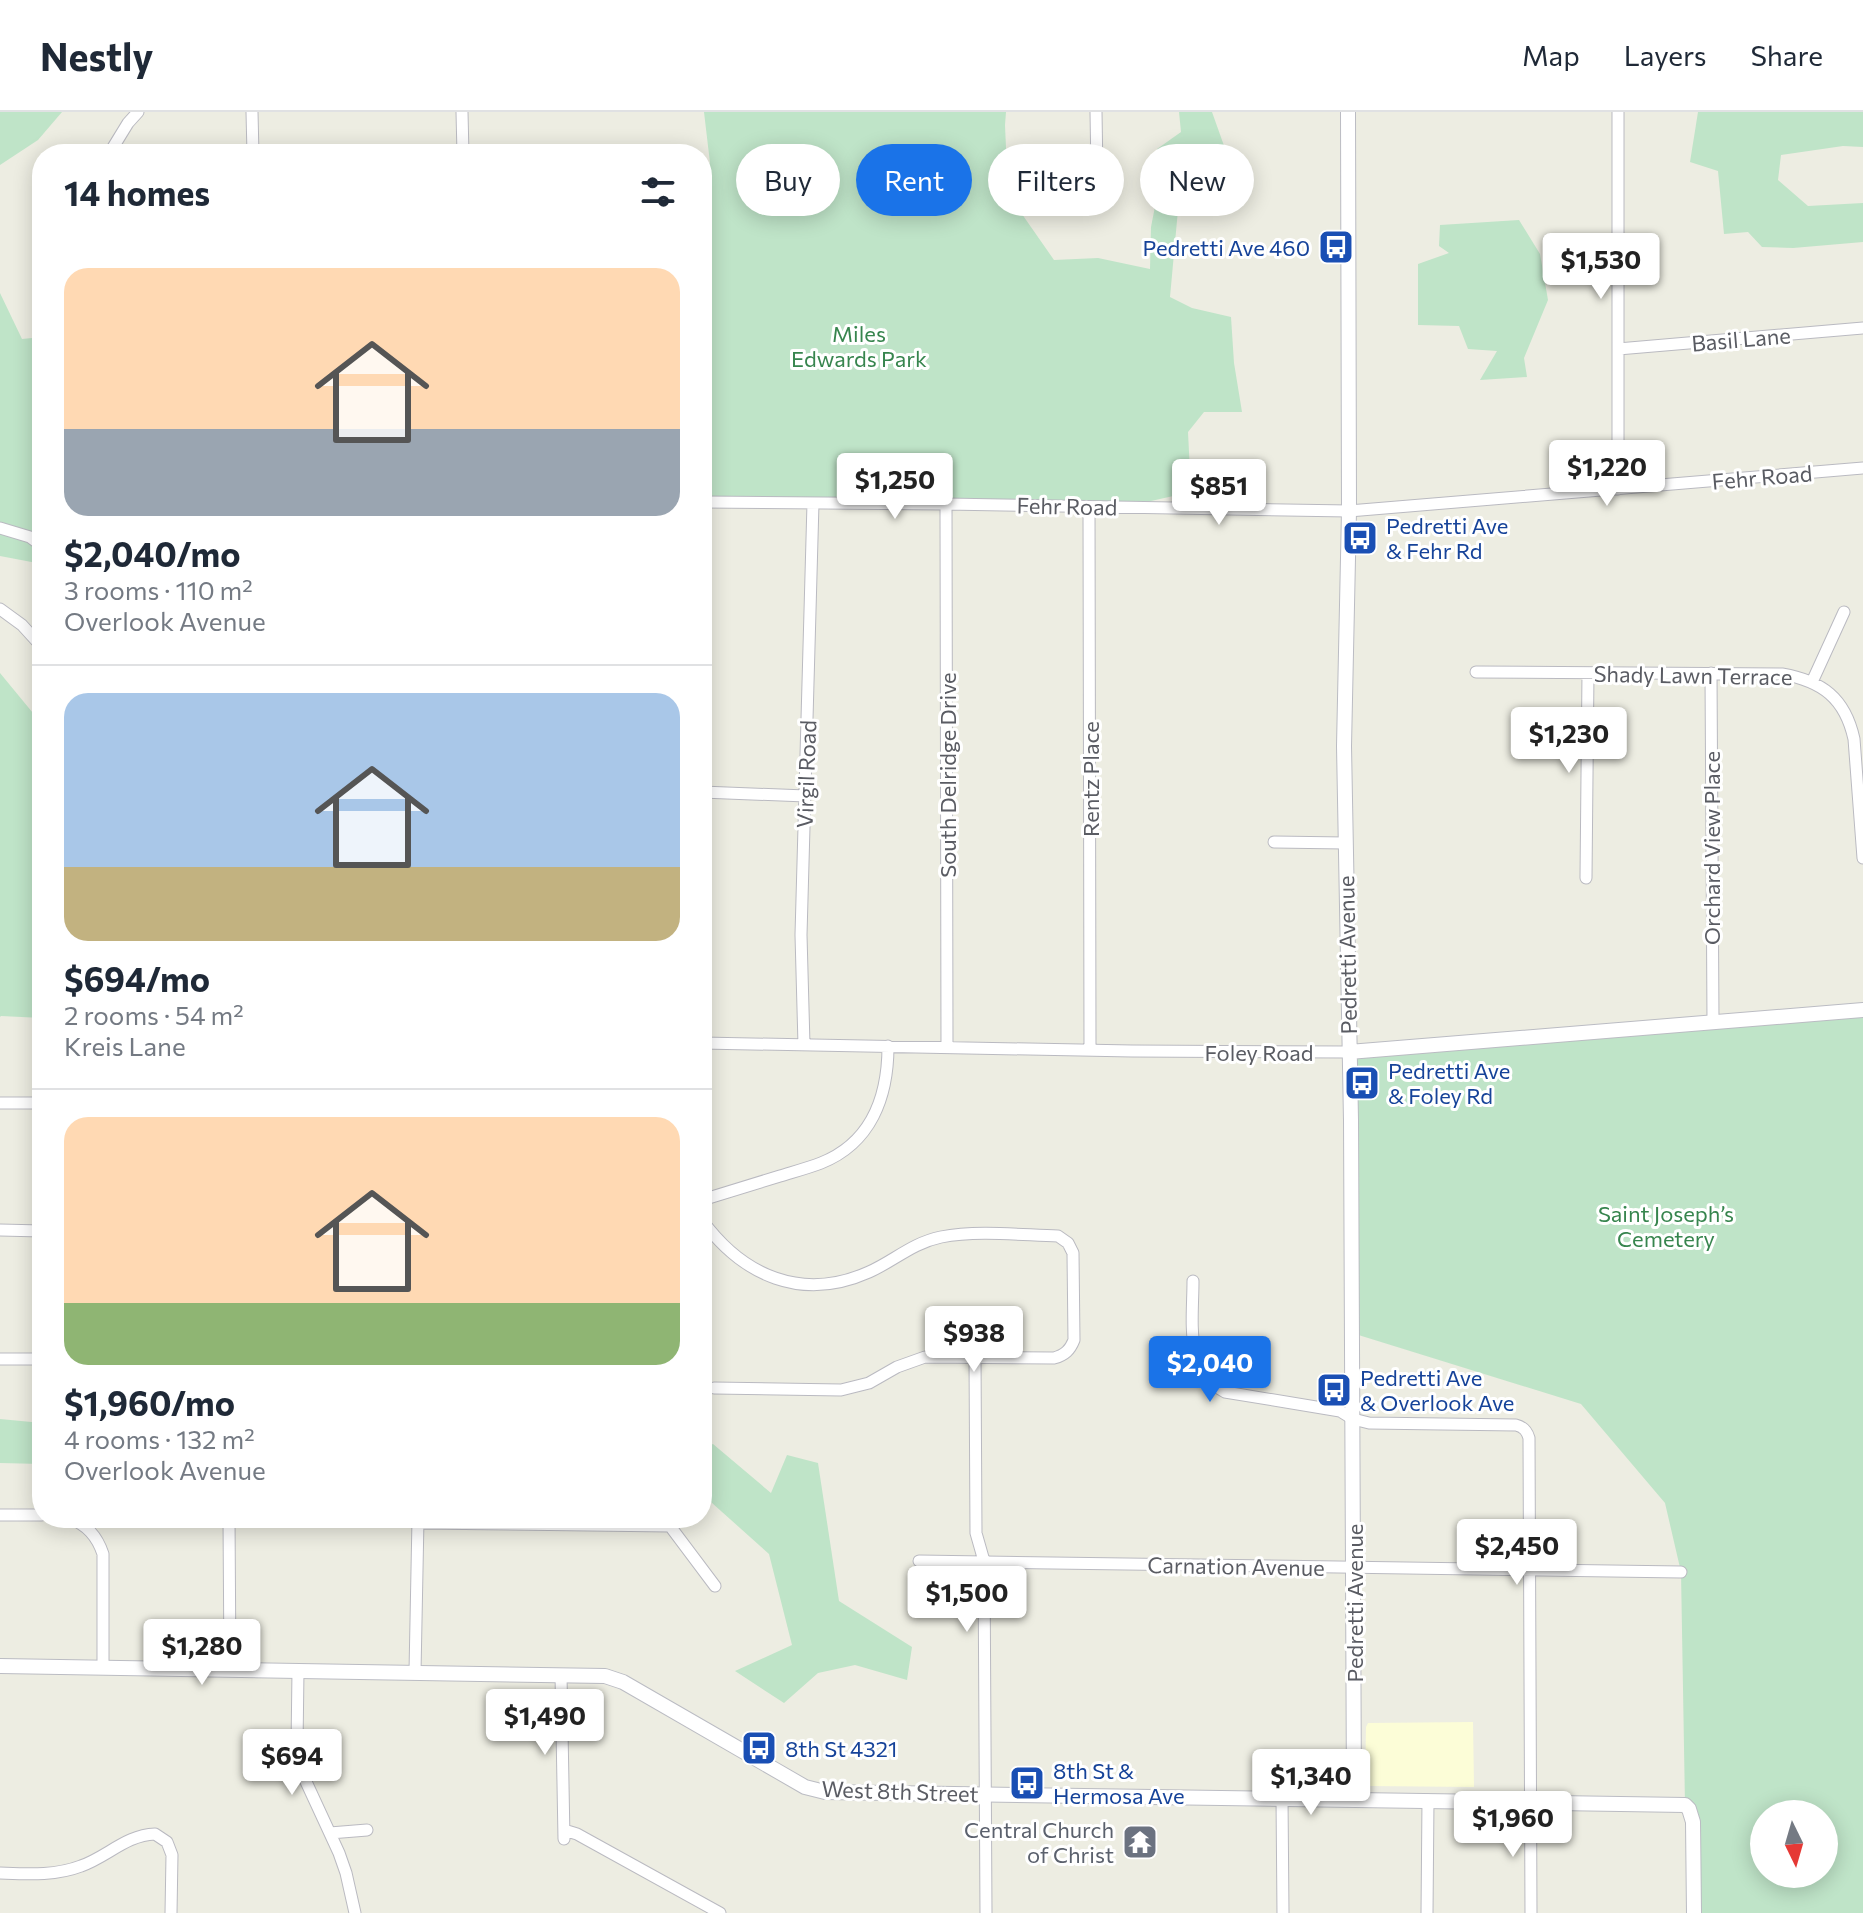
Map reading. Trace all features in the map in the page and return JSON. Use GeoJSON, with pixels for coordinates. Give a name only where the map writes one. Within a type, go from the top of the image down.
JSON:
{"type":"FeatureCollection","features":[{"type":"Feature","properties":{"kind":"street"},"geometry":{"type":"LineString","coordinates":[[115,144],[138,112]]}},
{"type":"Feature","properties":{"kind":"street"},"geometry":{"type":"LineString","coordinates":[[252,112],[253,144]]}},
{"type":"Feature","properties":{"kind":"street"},"geometry":{"type":"LineString","coordinates":[[462,112],[463,144]]}},
{"type":"Feature","properties":{"kind":"street"},"geometry":{"type":"LineString","coordinates":[[1096,112],[1097,144]]}},
{"type":"Feature","properties":{"kind":"street","name":"Pedretti Avenue"},"geometry":{"type":"LineString","coordinates":[[1348,112],[1349,511],[1344,746],[1351,1120],[1354,1799]]}},
{"type":"Feature","properties":{"kind":"street"},"geometry":{"type":"LineString","coordinates":[[1618,112],[1618,489]]}},
{"type":"Feature","properties":{"kind":"street","name":"Basil Lane"},"geometry":{"type":"LineString","coordinates":[[1618,349],[1863,328]]}},
{"type":"Feature","properties":{"kind":"street","name":"Fehr Road"},"geometry":{"type":"LineString","coordinates":[[712,502],[1349,511],[1863,468]]}},
{"type":"Feature","properties":{"kind":"street","name":"Virgil Road"},"geometry":{"type":"LineString","coordinates":[[804,1045],[801,935],[813,503]]}},
{"type":"Feature","properties":{"kind":"street","name":"South Delridge Drive"},"geometry":{"type":"LineString","coordinates":[[946,504],[947,1047]]}},
{"type":"Feature","properties":{"kind":"street","name":"Rentz Place"},"geometry":{"type":"LineString","coordinates":[[1089,507],[1090,1050]]}},
{"type":"Feature","properties":{"kind":"street"},"geometry":{"type":"LineString","coordinates":[[0,528],[32,538]]}},
{"type":"Feature","properties":{"kind":"street"},"geometry":{"type":"LineString","coordinates":[[0,609],[32,636]]}},
{"type":"Feature","properties":{"kind":"street"},"geometry":{"type":"LineString","coordinates":[[1812,682],[1844,612]]}},
{"type":"Feature","properties":{"kind":"street","name":"Shady Lawn Terrace"},"geometry":{"type":"LineString","coordinates":[[1476,672],[1782,674],[1812,682],[1832,696],[1851,727],[1863,858]]}},
{"type":"Feature","properties":{"kind":"street"},"geometry":{"type":"LineString","coordinates":[[1586,878],[1588,673]]}},
{"type":"Feature","properties":{"kind":"street","name":"Orchard View Place"},"geometry":{"type":"LineString","coordinates":[[1711,673],[1713,1022]]}},
{"type":"Feature","properties":{"kind":"street"},"geometry":{"type":"LineString","coordinates":[[712,792],[806,796]]}},
{"type":"Feature","properties":{"kind":"street"},"geometry":{"type":"LineString","coordinates":[[1274,842],[1345,843]]}},
{"type":"Feature","properties":{"kind":"street","name":"Foley Road"},"geometry":{"type":"LineString","coordinates":[[712,1043],[1349,1052],[1863,1010]]}},
{"type":"Feature","properties":{"kind":"street"},"geometry":{"type":"LineString","coordinates":[[712,1197],[821,1163],[843,1151],[865,1130],[880,1104],[887,1076],[888,1046]]}},
{"type":"Feature","properties":{"kind":"street"},"geometry":{"type":"LineString","coordinates":[[0,1103],[32,1103]]}},
{"type":"Feature","properties":{"kind":"street"},"geometry":{"type":"LineString","coordinates":[[0,1230],[32,1231]]}},
{"type":"Feature","properties":{"kind":"street"},"geometry":{"type":"LineString","coordinates":[[712,1232],[727,1249],[750,1267],[781,1280],[814,1284],[861,1276],[904,1251],[938,1238],[971,1234],[1058,1236],[1068,1243],[1073,1253],[1074,1340],[1067,1352],[1054,1358],[938,1356],[913,1360],[869,1383],[841,1390],[714,1388]]}},
{"type":"Feature","properties":{"kind":"street"},"geometry":{"type":"LineString","coordinates":[[1193,1281],[1194,1349],[1200,1370],[1217,1388],[1233,1395],[1340,1411],[1353,1419],[1369,1423],[1516,1425],[1524,1428],[1529,1438],[1531,1913]]}},
{"type":"Feature","properties":{"kind":"street"},"geometry":{"type":"LineString","coordinates":[[975,1356],[976,1533],[984,1561],[986,1913]]}},
{"type":"Feature","properties":{"kind":"street"},"geometry":{"type":"LineString","coordinates":[[0,1359],[32,1359]]}},
{"type":"Feature","properties":{"kind":"street"},"geometry":{"type":"LineString","coordinates":[[0,1515],[32,1515]]}},
{"type":"Feature","properties":{"kind":"street"},"geometry":{"type":"LineString","coordinates":[[87,1528],[103,1554],[103,1667]]}},
{"type":"Feature","properties":{"kind":"street"},"geometry":{"type":"LineString","coordinates":[[229,1528],[230,1669]]}},
{"type":"Feature","properties":{"kind":"street"},"geometry":{"type":"LineString","coordinates":[[415,1672],[418,1528]]}},
{"type":"Feature","properties":{"kind":"street"},"geometry":{"type":"LineString","coordinates":[[672,1528],[715,1586]]}},
{"type":"Feature","properties":{"kind":"street","name":"Carnation Avenue"},"geometry":{"type":"LineString","coordinates":[[919,1561],[1681,1572]]}},
{"type":"Feature","properties":{"kind":"street","name":"West 8th Street"},"geometry":{"type":"LineString","coordinates":[[0,1666],[605,1676],[616,1678],[815,1790],[1685,1805],[1693,1822],[1694,1913]]}},
{"type":"Feature","properties":{"kind":"street"},"geometry":{"type":"LineString","coordinates":[[298,1671],[299,1760],[308,1789],[346,1873],[355,1913]]}},
{"type":"Feature","properties":{"kind":"street"},"geometry":{"type":"LineString","coordinates":[[561,1675],[564,1834],[577,1834],[720,1913]]}},
{"type":"Feature","properties":{"kind":"street"},"geometry":{"type":"LineString","coordinates":[[1282,1798],[1283,1913]]}},
{"type":"Feature","properties":{"kind":"street"},"geometry":{"type":"LineString","coordinates":[[1427,1913],[1428,1800]]}},
{"type":"Feature","properties":{"kind":"street"},"geometry":{"type":"LineString","coordinates":[[330,1833],[367,1830]]}},
{"type":"Feature","properties":{"kind":"street"},"geometry":{"type":"LineString","coordinates":[[0,1873],[67,1871],[99,1858],[125,1842],[155,1834],[170,1848],[171,1913]]}},
{"type":"Feature","properties":{"kind":"shaded area"},"geometry":{"type":"Polygon","coordinates":[[[1473,1722],[1474,1787],[1365,1784],[1368,1723],[1473,1722]]]}},
{"type":"Feature","properties":{"kind":"green space"},"geometry":{"type":"Polygon","coordinates":[[[0,112],[62,112],[38,140],[0,165],[0,112]]]}},
{"type":"Feature","properties":{"kind":"green space","name":"Miles Edwards Park"},"geometry":{"type":"Polygon","coordinates":[[[704,112],[1006,112],[1006,144],[988,144],[988,216],[1023,216],[1054,260],[1098,258],[1150,269],[1153,216],[1177,216],[1170,297],[1192,308],[1231,317],[1242,412],[1204,412],[1188,432],[1191,492],[1120,508],[712,502],[712,144],[708,144],[704,112]]]}},
{"type":"Feature","properties":{"kind":"green space","name":"Miles Edwards Park"},"geometry":{"type":"Polygon","coordinates":[[[1179,112],[1212,112],[1223,144],[1164,144],[1181,132],[1179,112]]]}},
{"type":"Feature","properties":{"kind":"green space"},"geometry":{"type":"Polygon","coordinates":[[[1698,112],[1863,112],[1863,147],[1843,146],[1781,155],[1778,180],[1808,206],[1863,203],[1863,242],[1793,248],[1762,247],[1748,232],[1724,234],[1718,171],[1690,162],[1698,112]]]}},
{"type":"Feature","properties":{"kind":"green space"},"geometry":{"type":"Polygon","coordinates":[[[1519,220],[1540,254],[1548,300],[1524,358],[1527,377],[1480,380],[1497,351],[1468,349],[1459,326],[1418,325],[1418,264],[1449,253],[1439,246],[1440,225],[1519,220]]]}},
{"type":"Feature","properties":{"kind":"green space"},"geometry":{"type":"Polygon","coordinates":[[[0,293],[22,339],[32,338],[32,562],[0,556],[0,293]]]}},
{"type":"Feature","properties":{"kind":"green space"},"geometry":{"type":"Polygon","coordinates":[[[0,673],[32,712],[32,1018],[0,1017],[0,673]]]}},
{"type":"Feature","properties":{"kind":"green space","name":"Saint Joseph’s Cemetery"},"geometry":{"type":"Polygon","coordinates":[[[1863,1010],[1863,1913],[1694,1913],[1685,1805],[1681,1572],[1665,1503],[1581,1404],[1352,1333],[1349,1052],[1863,1010]]]}},
{"type":"Feature","properties":{"kind":"green space"},"geometry":{"type":"Polygon","coordinates":[[[0,1419],[32,1422],[32,1464],[0,1463],[0,1419]]]}},
{"type":"Feature","properties":{"kind":"green space"},"geometry":{"type":"Polygon","coordinates":[[[712,1444],[771,1493],[787,1455],[818,1463],[839,1601],[912,1647],[907,1680],[855,1665],[818,1673],[784,1703],[735,1671],[792,1645],[769,1554],[712,1503],[712,1444]]]}},
{"type":"Feature","properties":{"kind":"place","name":"Pedretti Ave 460"},"geometry":{"type":"Point","coordinates":[1336,247]}},
{"type":"Feature","properties":{"kind":"place","name":"Pedretti Ave & Fehr Rd"},"geometry":{"type":"Point","coordinates":[1360,538]}},
{"type":"Feature","properties":{"kind":"place","name":"Pedretti Ave & Foley Rd"},"geometry":{"type":"Point","coordinates":[1362,1083]}},
{"type":"Feature","properties":{"kind":"place","name":"Pedretti Ave & Overlook Ave"},"geometry":{"type":"Point","coordinates":[1334,1390]}},
{"type":"Feature","properties":{"kind":"place","name":"8th St 4321"},"geometry":{"type":"Point","coordinates":[759,1748]}},
{"type":"Feature","properties":{"kind":"place","name":"8th St & Hermosa Ave"},"geometry":{"type":"Point","coordinates":[1027,1783]}},
{"type":"Feature","properties":{"kind":"place","name":"Central Church of Christ"},"geometry":{"type":"Point","coordinates":[1140,1842]}}]}
